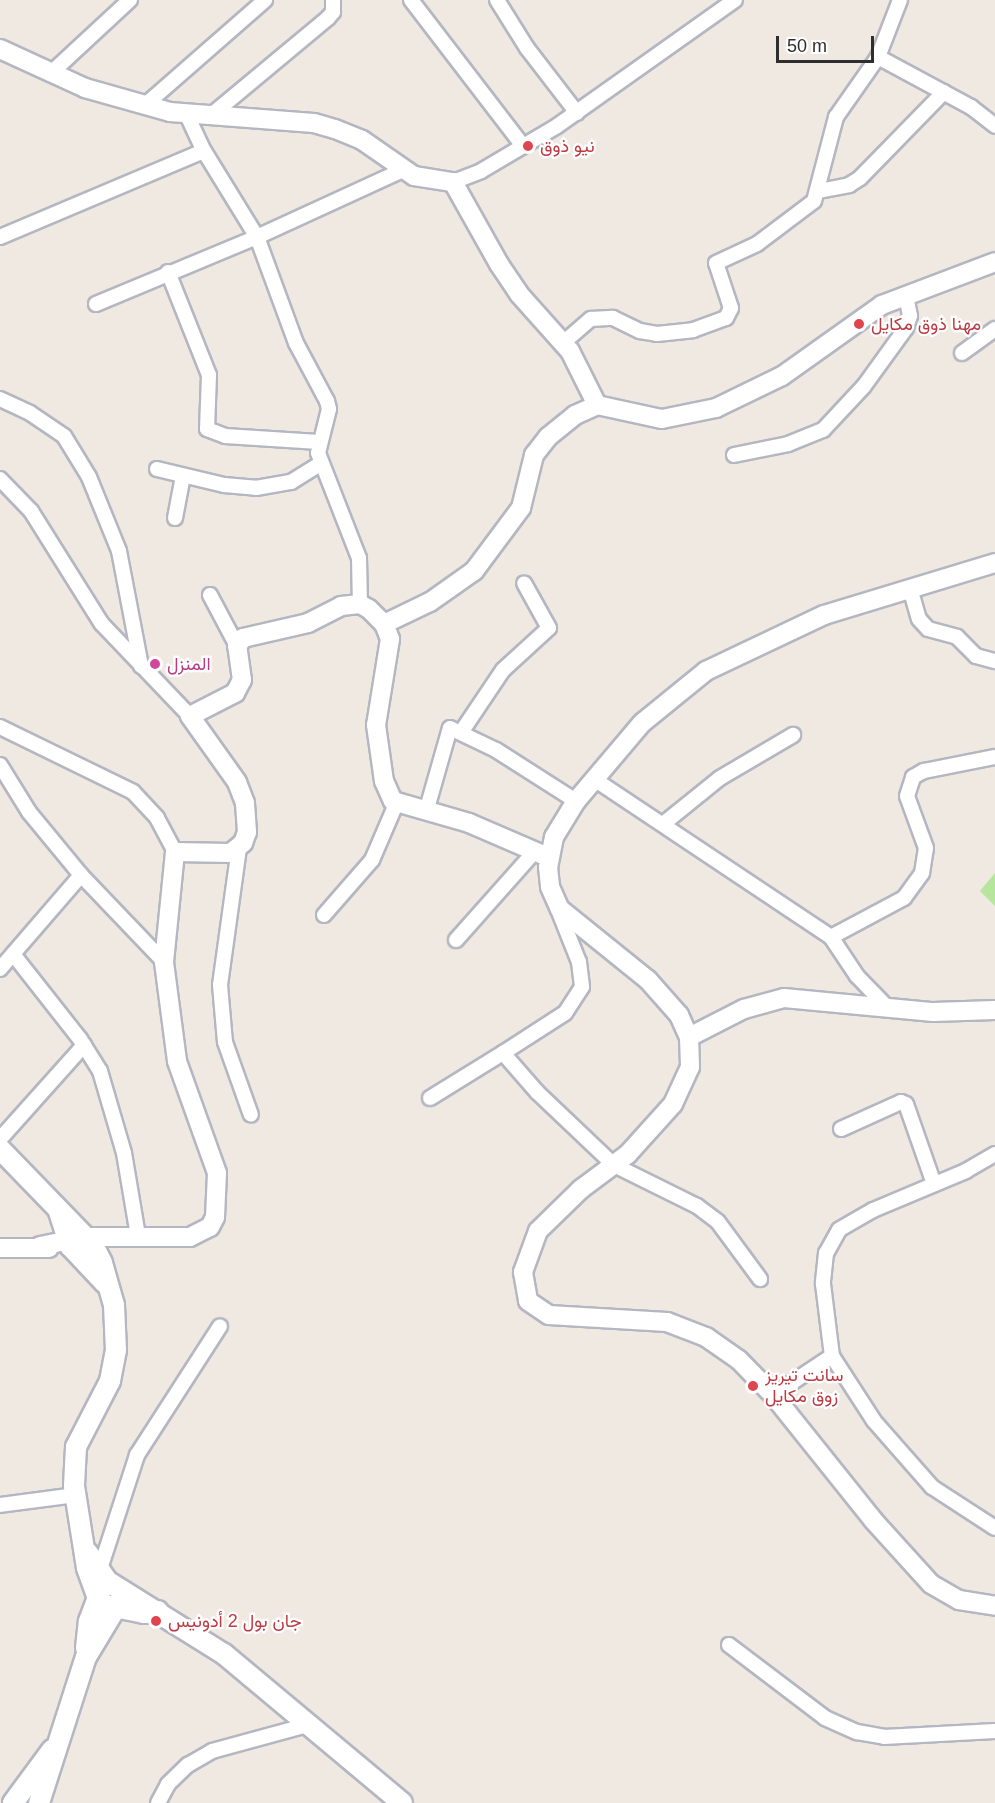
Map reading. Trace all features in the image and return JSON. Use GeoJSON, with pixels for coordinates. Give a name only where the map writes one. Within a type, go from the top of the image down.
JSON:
{"type":"FeatureCollection","features":[{"type":"Feature","properties":{"kind":"main road"},"geometry":{"type":"LineString","coordinates":[[0,1149],[59,1211],[76,1238],[98,1254],[115,1312],[115,1362],[110,1381],[80,1435],[74,1475],[85,1550],[96,1598]]}},
{"type":"Feature","properties":{"kind":"main road"},"geometry":{"type":"LineString","coordinates":[[76,1238],[78,1256],[109,1288]]}},
{"type":"Feature","properties":{"kind":"main road"},"geometry":{"type":"LineString","coordinates":[[85,1550],[104,1575],[119,1601]]}},
{"type":"Feature","properties":{"kind":"main road"},"geometry":{"type":"LineString","coordinates":[[86,1657],[86,1637],[104,1575]]}},
{"type":"Feature","properties":{"kind":"main road"},"geometry":{"type":"LineString","coordinates":[[96,1598],[158,1611],[224,1654],[402,1803]]}},
{"type":"Feature","properties":{"kind":"main road"},"geometry":{"type":"LineString","coordinates":[[27,1800],[54,1748],[86,1657],[119,1601]]}},
{"type":"Feature","properties":{"kind":"street"},"geometry":{"type":"LineString","coordinates":[[50,74],[130,0]]}},
{"type":"Feature","properties":{"kind":"street"},"geometry":{"type":"LineString","coordinates":[[144,105],[266,0]]}},
{"type":"Feature","properties":{"kind":"street"},"geometry":{"type":"LineString","coordinates":[[208,118],[327,18],[333,12],[333,0]]}},
{"type":"Feature","properties":{"kind":"street"},"geometry":{"type":"LineString","coordinates":[[411,0],[523,146]]}},
{"type":"Feature","properties":{"kind":"street"},"geometry":{"type":"LineString","coordinates":[[497,0],[527,48],[577,113]]}},
{"type":"Feature","properties":{"kind":"street"},"geometry":{"type":"LineString","coordinates":[[0,49],[50,74],[144,105],[208,118],[297,122],[335,129],[362,140],[403,170],[428,181],[453,182],[523,146],[577,113],[735,0]]}},
{"type":"Feature","properties":{"kind":"street"},"geometry":{"type":"LineString","coordinates":[[563,343],[587,321],[601,317],[657,334],[693,330],[726,318],[731,308],[716,268],[718,259],[757,243],[810,206],[819,191],[836,117],[878,57],[900,0]]}},
{"type":"Feature","properties":{"kind":"street"},"geometry":{"type":"LineString","coordinates":[[878,57],[944,92],[995,126]]}},
{"type":"Feature","properties":{"kind":"street"},"geometry":{"type":"LineString","coordinates":[[819,191],[849,185],[860,178],[944,92]]}},
{"type":"Feature","properties":{"kind":"street"},"geometry":{"type":"LineString","coordinates":[[187,115],[204,151],[257,237],[296,343],[327,401],[329,409],[319,442],[320,464],[359,558],[360,604]]}},
{"type":"Feature","properties":{"kind":"street"},"geometry":{"type":"LineString","coordinates":[[0,237],[204,151]]}},
{"type":"Feature","properties":{"kind":"street"},"geometry":{"type":"LineString","coordinates":[[96,304],[168,272],[257,237],[403,170]]}},
{"type":"Feature","properties":{"kind":"street"},"geometry":{"type":"LineString","coordinates":[[453,182],[507,278],[563,343],[597,405]]}},
{"type":"Feature","properties":{"kind":"street"},"geometry":{"type":"LineString","coordinates":[[384,624],[430,602],[474,571],[521,508],[529,470],[539,448],[561,426],[597,405],[662,419],[716,408],[756,392],[866,315],[906,296],[995,262]]}},
{"type":"Feature","properties":{"kind":"street"},"geometry":{"type":"LineString","coordinates":[[168,272],[209,375],[207,429],[225,436],[319,442]]}},
{"type":"Feature","properties":{"kind":"street"},"geometry":{"type":"LineString","coordinates":[[734,455],[788,444],[823,430],[864,386],[906,328],[910,316],[906,296]]}},
{"type":"Feature","properties":{"kind":"street"},"geometry":{"type":"LineString","coordinates":[[962,352],[995,329]]}},
{"type":"Feature","properties":{"kind":"street"},"geometry":{"type":"LineString","coordinates":[[0,399],[45,422],[64,436],[89,477],[118,551],[141,666]]}},
{"type":"Feature","properties":{"kind":"street"},"geometry":{"type":"LineString","coordinates":[[157,469],[183,476],[256,488],[291,482],[320,464]]}},
{"type":"Feature","properties":{"kind":"street"},"geometry":{"type":"LineString","coordinates":[[175,518],[183,476]]}},
{"type":"Feature","properties":{"kind":"street"},"geometry":{"type":"LineString","coordinates":[[0,479],[31,511],[102,624],[190,716],[227,762],[242,793],[247,832],[239,848],[220,985],[225,1042],[250,1114]]}},
{"type":"Feature","properties":{"kind":"street"},"geometry":{"type":"LineString","coordinates":[[456,940],[542,854],[576,801],[642,723],[706,670],[792,628],[995,562]]}},
{"type":"Feature","properties":{"kind":"street"},"geometry":{"type":"LineString","coordinates":[[462,731],[503,670],[549,628],[524,583]]}},
{"type":"Feature","properties":{"kind":"street"},"geometry":{"type":"LineString","coordinates":[[910,588],[919,619],[928,629],[957,637],[976,656],[995,660]]}},
{"type":"Feature","properties":{"kind":"street"},"geometry":{"type":"LineString","coordinates":[[190,716],[235,693],[242,680],[237,646],[210,595]]}},
{"type":"Feature","properties":{"kind":"street"},"geometry":{"type":"LineString","coordinates":[[237,646],[243,638],[257,633],[301,625],[341,606],[360,604],[384,624],[390,647],[376,725],[384,782],[396,804],[469,823],[542,854]]}},
{"type":"Feature","properties":{"kind":"street"},"geometry":{"type":"LineString","coordinates":[[0,728],[133,792],[157,818],[175,852],[164,962],[172,1040],[184,1085],[214,1160],[217,1206],[210,1227],[195,1236],[76,1238],[40,1246],[0,1248]]}},
{"type":"Feature","properties":{"kind":"street"},"geometry":{"type":"LineString","coordinates":[[426,812],[446,733],[450,728],[462,731],[576,801]]}},
{"type":"Feature","properties":{"kind":"street"},"geometry":{"type":"LineString","coordinates":[[663,824],[720,778],[793,735]]}},
{"type":"Feature","properties":{"kind":"street"},"geometry":{"type":"LineString","coordinates":[[831,937],[904,898],[918,880],[926,848],[908,803],[914,777],[924,771],[995,757]]}},
{"type":"Feature","properties":{"kind":"street"},"geometry":{"type":"LineString","coordinates":[[0,765],[29,812],[81,875],[164,962]]}},
{"type":"Feature","properties":{"kind":"street"},"geometry":{"type":"LineString","coordinates":[[594,779],[831,937],[857,976],[888,1008]]}},
{"type":"Feature","properties":{"kind":"street"},"geometry":{"type":"LineString","coordinates":[[324,915],[372,860],[396,804]]}},
{"type":"Feature","properties":{"kind":"street"},"geometry":{"type":"LineString","coordinates":[[175,852],[217,855],[239,848]]}},
{"type":"Feature","properties":{"kind":"street"},"geometry":{"type":"LineString","coordinates":[[430,1098],[565,1013],[582,987],[579,962],[555,902],[542,854]]}},
{"type":"Feature","properties":{"kind":"street"},"geometry":{"type":"LineString","coordinates":[[0,969],[81,875]]}},
{"type":"Feature","properties":{"kind":"street"},"geometry":{"type":"LineString","coordinates":[[555,902],[568,917],[664,996],[689,1037],[690,1066],[673,1104],[614,1166],[581,1189],[538,1231],[523,1272],[528,1301],[549,1315],[564,1318],[667,1322],[706,1337],[731,1354],[773,1395],[873,1520],[931,1584],[959,1600],[995,1606]]}},
{"type":"Feature","properties":{"kind":"street"},"geometry":{"type":"LineString","coordinates":[[14,954],[84,1045],[100,1071],[118,1127],[134,1236]]}},
{"type":"Feature","properties":{"kind":"street"},"geometry":{"type":"LineString","coordinates":[[689,1037],[767,1000],[802,998],[888,1008],[970,1013],[995,1010]]}},
{"type":"Feature","properties":{"kind":"street"},"geometry":{"type":"LineString","coordinates":[[0,1139],[84,1045]]}},
{"type":"Feature","properties":{"kind":"street"},"geometry":{"type":"LineString","coordinates":[[503,1053],[537,1092],[614,1166],[708,1214],[729,1232],[760,1279]]}},
{"type":"Feature","properties":{"kind":"street"},"geometry":{"type":"LineString","coordinates":[[841,1129],[901,1102],[906,1104],[934,1185]]}},
{"type":"Feature","properties":{"kind":"street"},"geometry":{"type":"LineString","coordinates":[[995,1154],[934,1185],[853,1220],[831,1241],[823,1284],[832,1356],[874,1420],[932,1487],[995,1528]]}},
{"type":"Feature","properties":{"kind":"street"},"geometry":{"type":"LineString","coordinates":[[40,1246],[78,1256],[98,1254],[134,1236]]}},
{"type":"Feature","properties":{"kind":"street"},"geometry":{"type":"LineString","coordinates":[[104,1575],[136,1455],[220,1326]]}},
{"type":"Feature","properties":{"kind":"street"},"geometry":{"type":"LineString","coordinates":[[773,1395],[832,1356]]}},
{"type":"Feature","properties":{"kind":"street"},"geometry":{"type":"LineString","coordinates":[[0,1505],[76,1495]]}},
{"type":"Feature","properties":{"kind":"street"},"geometry":{"type":"LineString","coordinates":[[729,1646],[825,1718],[857,1732],[884,1737],[995,1731]]}},
{"type":"Feature","properties":{"kind":"street"},"geometry":{"type":"LineString","coordinates":[[158,1803],[168,1784],[188,1765],[212,1751],[307,1725]]}},
{"type":"Feature","properties":{"kind":"green space"},"geometry":{"type":"Polygon","coordinates":[[[995,873],[995,906],[980,891],[995,873]]]}},
{"type":"Feature","properties":{"kind":"place","name":"نيو ذوق"},"geometry":{"type":"Point","coordinates":[528,146]}},
{"type":"Feature","properties":{"kind":"place","name":"مهنا ذوق مكايل"},"geometry":{"type":"Point","coordinates":[859,324]}},
{"type":"Feature","properties":{"kind":"place","name":"المنزل"},"geometry":{"type":"Point","coordinates":[155,664]}},
{"type":"Feature","properties":{"kind":"place","name":"سانت تيريز زوق مكايل"},"geometry":{"type":"Point","coordinates":[753,1386]}},
{"type":"Feature","properties":{"kind":"place","name":"جان بول 2 أدونيس"},"geometry":{"type":"Point","coordinates":[156,1621]}}]}
